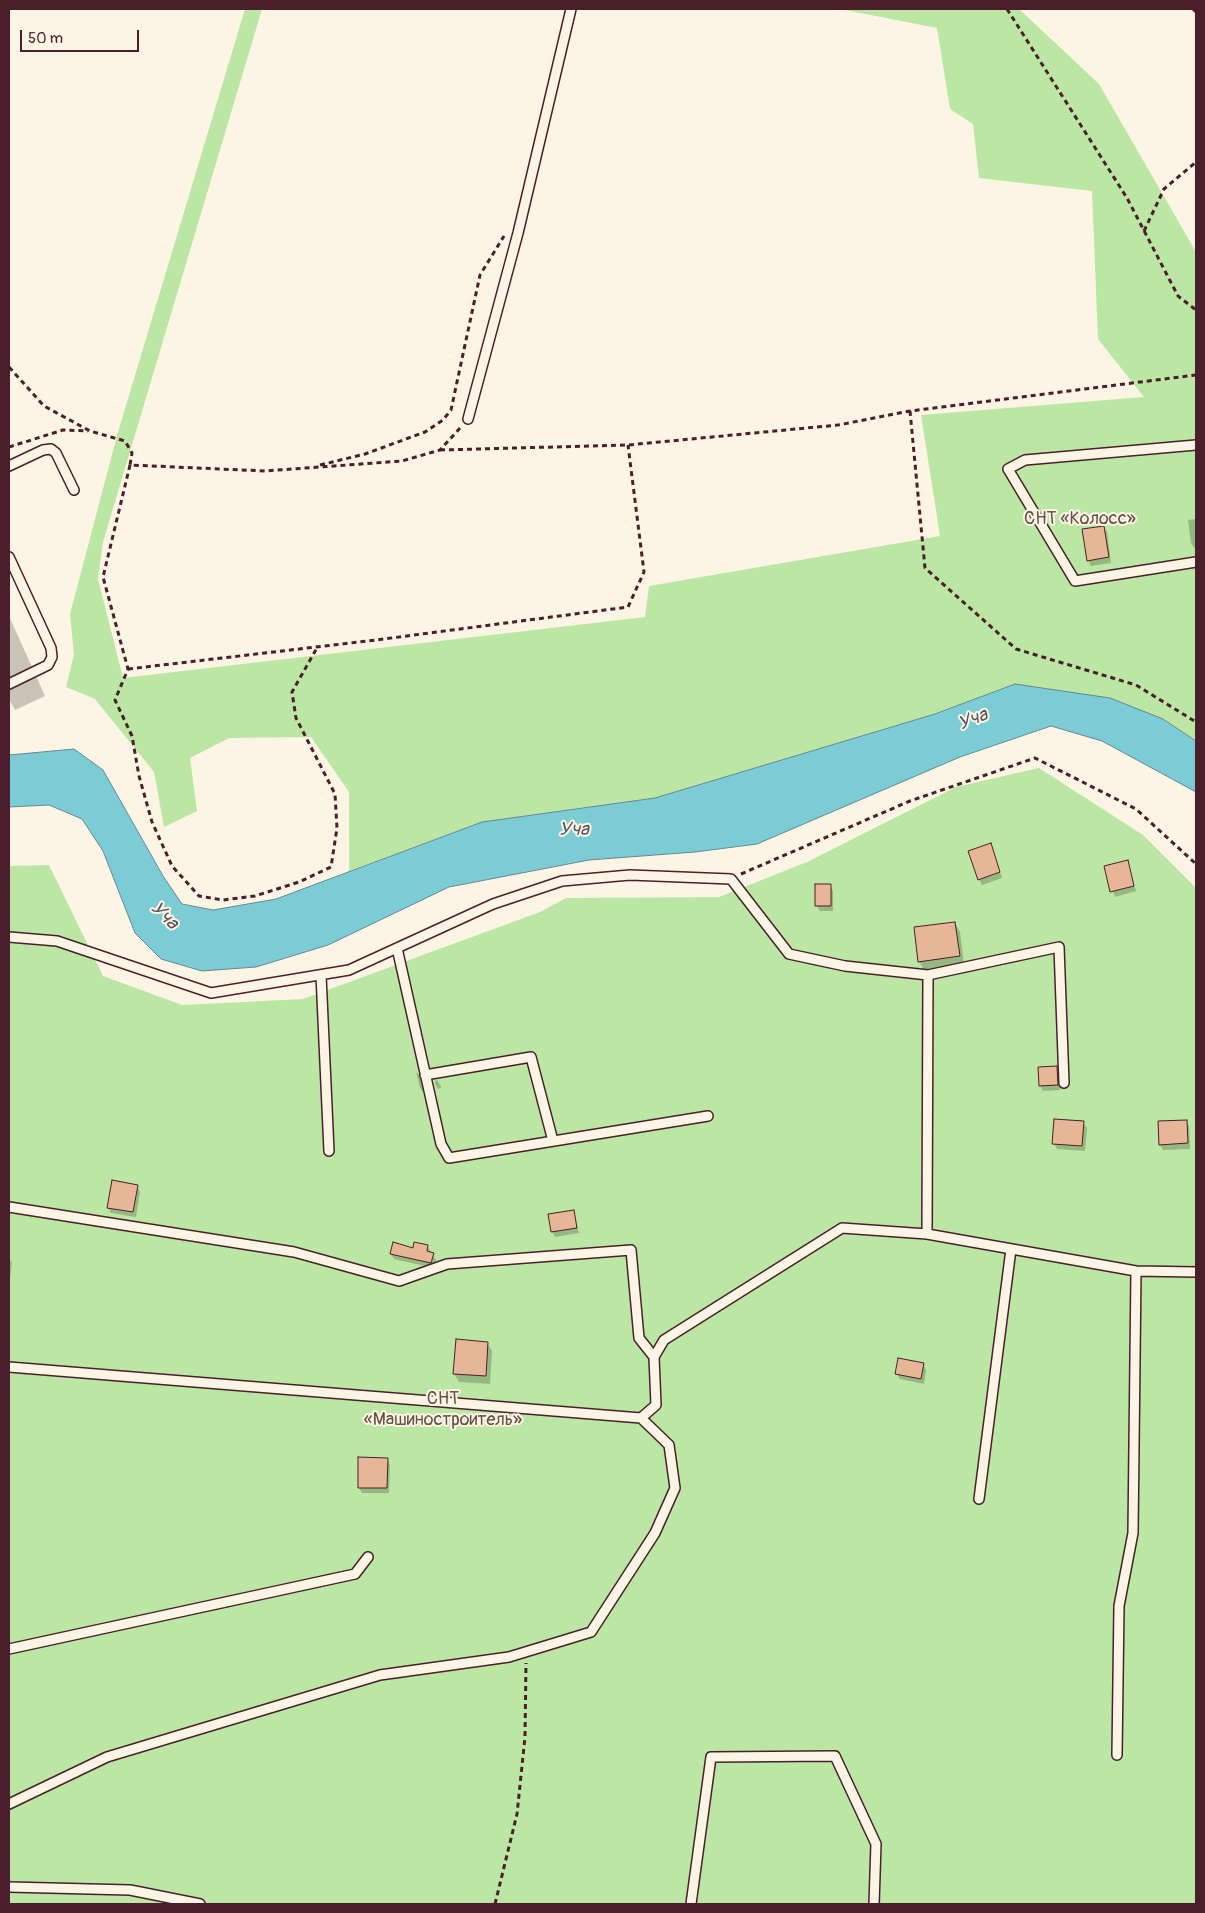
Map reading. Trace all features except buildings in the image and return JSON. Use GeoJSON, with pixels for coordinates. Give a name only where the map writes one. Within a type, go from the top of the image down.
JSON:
{"type":"FeatureCollection","features":[{"type":"Feature","properties":{"kind":"lane"},"geometry":{"type":"LineString","coordinates":[[468,419],[522,214],[571,9]]}},
{"type":"Feature","properties":{"kind":"lane"},"geometry":{"type":"LineString","coordinates":[[1196,445],[1025,460],[1008,469],[1075,581],[1196,562]]}},
{"type":"Feature","properties":{"kind":"lane"},"geometry":{"type":"LineString","coordinates":[[9,466],[43,450],[51,450],[56,453],[74,490]]}},
{"type":"Feature","properties":{"kind":"lane"},"geometry":{"type":"LineString","coordinates":[[9,557],[51,648],[52,657],[48,665],[9,684]]}},
{"type":"Feature","properties":{"kind":"lane"},"geometry":{"type":"LineString","coordinates":[[9,937],[57,941],[212,993],[349,970],[493,904],[562,881],[630,875],[732,879],[789,954],[845,966],[928,975],[1059,947],[1064,1083]]}},
{"type":"Feature","properties":{"kind":"lane"},"geometry":{"type":"LineString","coordinates":[[397,948],[441,1144],[449,1158],[708,1116]]}},
{"type":"Feature","properties":{"kind":"lane"},"geometry":{"type":"LineString","coordinates":[[321,975],[329,1151]]}},
{"type":"Feature","properties":{"kind":"lane"},"geometry":{"type":"LineString","coordinates":[[927,1234],[928,975]]}},
{"type":"Feature","properties":{"kind":"lane"},"geometry":{"type":"LineString","coordinates":[[426,1075],[531,1057],[553,1141]]}},
{"type":"Feature","properties":{"kind":"lane"},"geometry":{"type":"LineString","coordinates":[[9,1207],[294,1252],[399,1281],[447,1264],[631,1250],[639,1338],[654,1357]]}},
{"type":"Feature","properties":{"kind":"lane"},"geometry":{"type":"LineString","coordinates":[[642,1418],[656,1405],[654,1357],[664,1340],[842,1228],[927,1234],[1136,1271],[1196,1272]]}},
{"type":"Feature","properties":{"kind":"lane"},"geometry":{"type":"LineString","coordinates":[[979,1499],[1011,1249]]}},
{"type":"Feature","properties":{"kind":"lane"},"geometry":{"type":"LineString","coordinates":[[1117,1755],[1119,1606],[1133,1533],[1136,1271]]}},
{"type":"Feature","properties":{"kind":"lane"},"geometry":{"type":"LineString","coordinates":[[9,1367],[642,1418],[669,1444],[675,1488],[655,1533],[591,1632],[510,1657],[380,1675],[107,1757],[9,1804]]}},
{"type":"Feature","properties":{"kind":"lane"},"geometry":{"type":"LineString","coordinates":[[9,1649],[355,1574],[368,1557]]}},
{"type":"Feature","properties":{"kind":"lane"},"geometry":{"type":"LineString","coordinates":[[691,1904],[711,1757],[835,1756],[876,1844],[874,1904]]}},
{"type":"Feature","properties":{"kind":"lane"},"geometry":{"type":"LineString","coordinates":[[9,1887],[130,1890],[200,1904]]}},
{"type":"Feature","properties":{"kind":"path"},"geometry":{"type":"LineString","coordinates":[[1007,9],[1127,198],[1178,296],[1196,310]]}},
{"type":"Feature","properties":{"kind":"path"},"geometry":{"type":"LineString","coordinates":[[1144,232],[1164,189],[1196,162]]}},
{"type":"Feature","properties":{"kind":"path"},"geometry":{"type":"LineString","coordinates":[[309,468],[365,454],[398,443],[425,432],[447,415],[451,410],[480,275],[509,228],[522,214]]}},
{"type":"Feature","properties":{"kind":"path"},"geometry":{"type":"LineString","coordinates":[[9,367],[44,406],[90,430],[125,441],[132,453],[103,578],[128,669],[115,700],[132,736],[139,776],[152,822],[172,866],[199,896],[223,900],[256,896],[299,882],[332,867],[337,828],[335,794],[296,718],[292,692],[318,646]]}},
{"type":"Feature","properties":{"kind":"path"},"geometry":{"type":"LineString","coordinates":[[130,465],[265,471],[402,461],[440,450],[628,445],[838,425],[910,411],[1196,375]]}},
{"type":"Feature","properties":{"kind":"path"},"geometry":{"type":"LineString","coordinates":[[910,411],[925,568],[1016,649],[1136,685],[1196,722]]}},
{"type":"Feature","properties":{"kind":"path"},"geometry":{"type":"LineString","coordinates":[[440,450],[468,419]]}},
{"type":"Feature","properties":{"kind":"path"},"geometry":{"type":"LineString","coordinates":[[128,669],[628,607],[644,572],[628,445]]}},
{"type":"Feature","properties":{"kind":"path"},"geometry":{"type":"LineString","coordinates":[[732,879],[910,800],[1035,758],[1136,809],[1196,864]]}},
{"type":"Feature","properties":{"kind":"path"},"geometry":{"type":"LineString","coordinates":[[495,1904],[517,1814],[525,1737],[526,1652]]}},
{"type":"Feature","properties":{"kind":"green space","name":"СНТ «Колосс»"},"geometry":{"type":"Polygon","coordinates":[[[245,9],[262,9],[103,542],[98,579],[123,678],[645,617],[649,586],[940,536],[921,415],[1144,397],[1098,339],[1092,191],[979,178],[973,124],[950,109],[937,28],[840,9],[1019,9],[1099,84],[1196,252],[1196,741],[1163,719],[1015,684],[935,714],[655,798],[482,822],[349,871],[349,792],[311,737],[229,738],[190,758],[197,811],[164,827],[154,772],[95,699],[66,687],[74,655],[70,614],[118,432],[245,9]]]}},
{"type":"Feature","properties":{"kind":"green space","name":"СНТ «Машиностроитель»"},"geometry":{"type":"Polygon","coordinates":[[[1039,768],[1143,835],[1196,888],[1196,1904],[9,1904],[9,866],[49,865],[103,976],[182,1005],[303,999],[540,912],[566,898],[719,897],[807,862],[956,787],[1039,768]]]}},
{"type":"Feature","properties":{"kind":"water","name":"Уча"},"geometry":{"type":"Polygon","coordinates":[[[1015,684],[1110,698],[1163,719],[1196,741],[1196,792],[1102,741],[1051,726],[960,757],[757,844],[695,852],[589,860],[449,887],[328,945],[256,967],[202,971],[161,959],[135,933],[103,851],[82,819],[49,805],[9,807],[9,755],[74,749],[103,770],[163,876],[182,904],[213,910],[276,899],[482,822],[655,798],[935,714],[1015,684]]]}}]}
